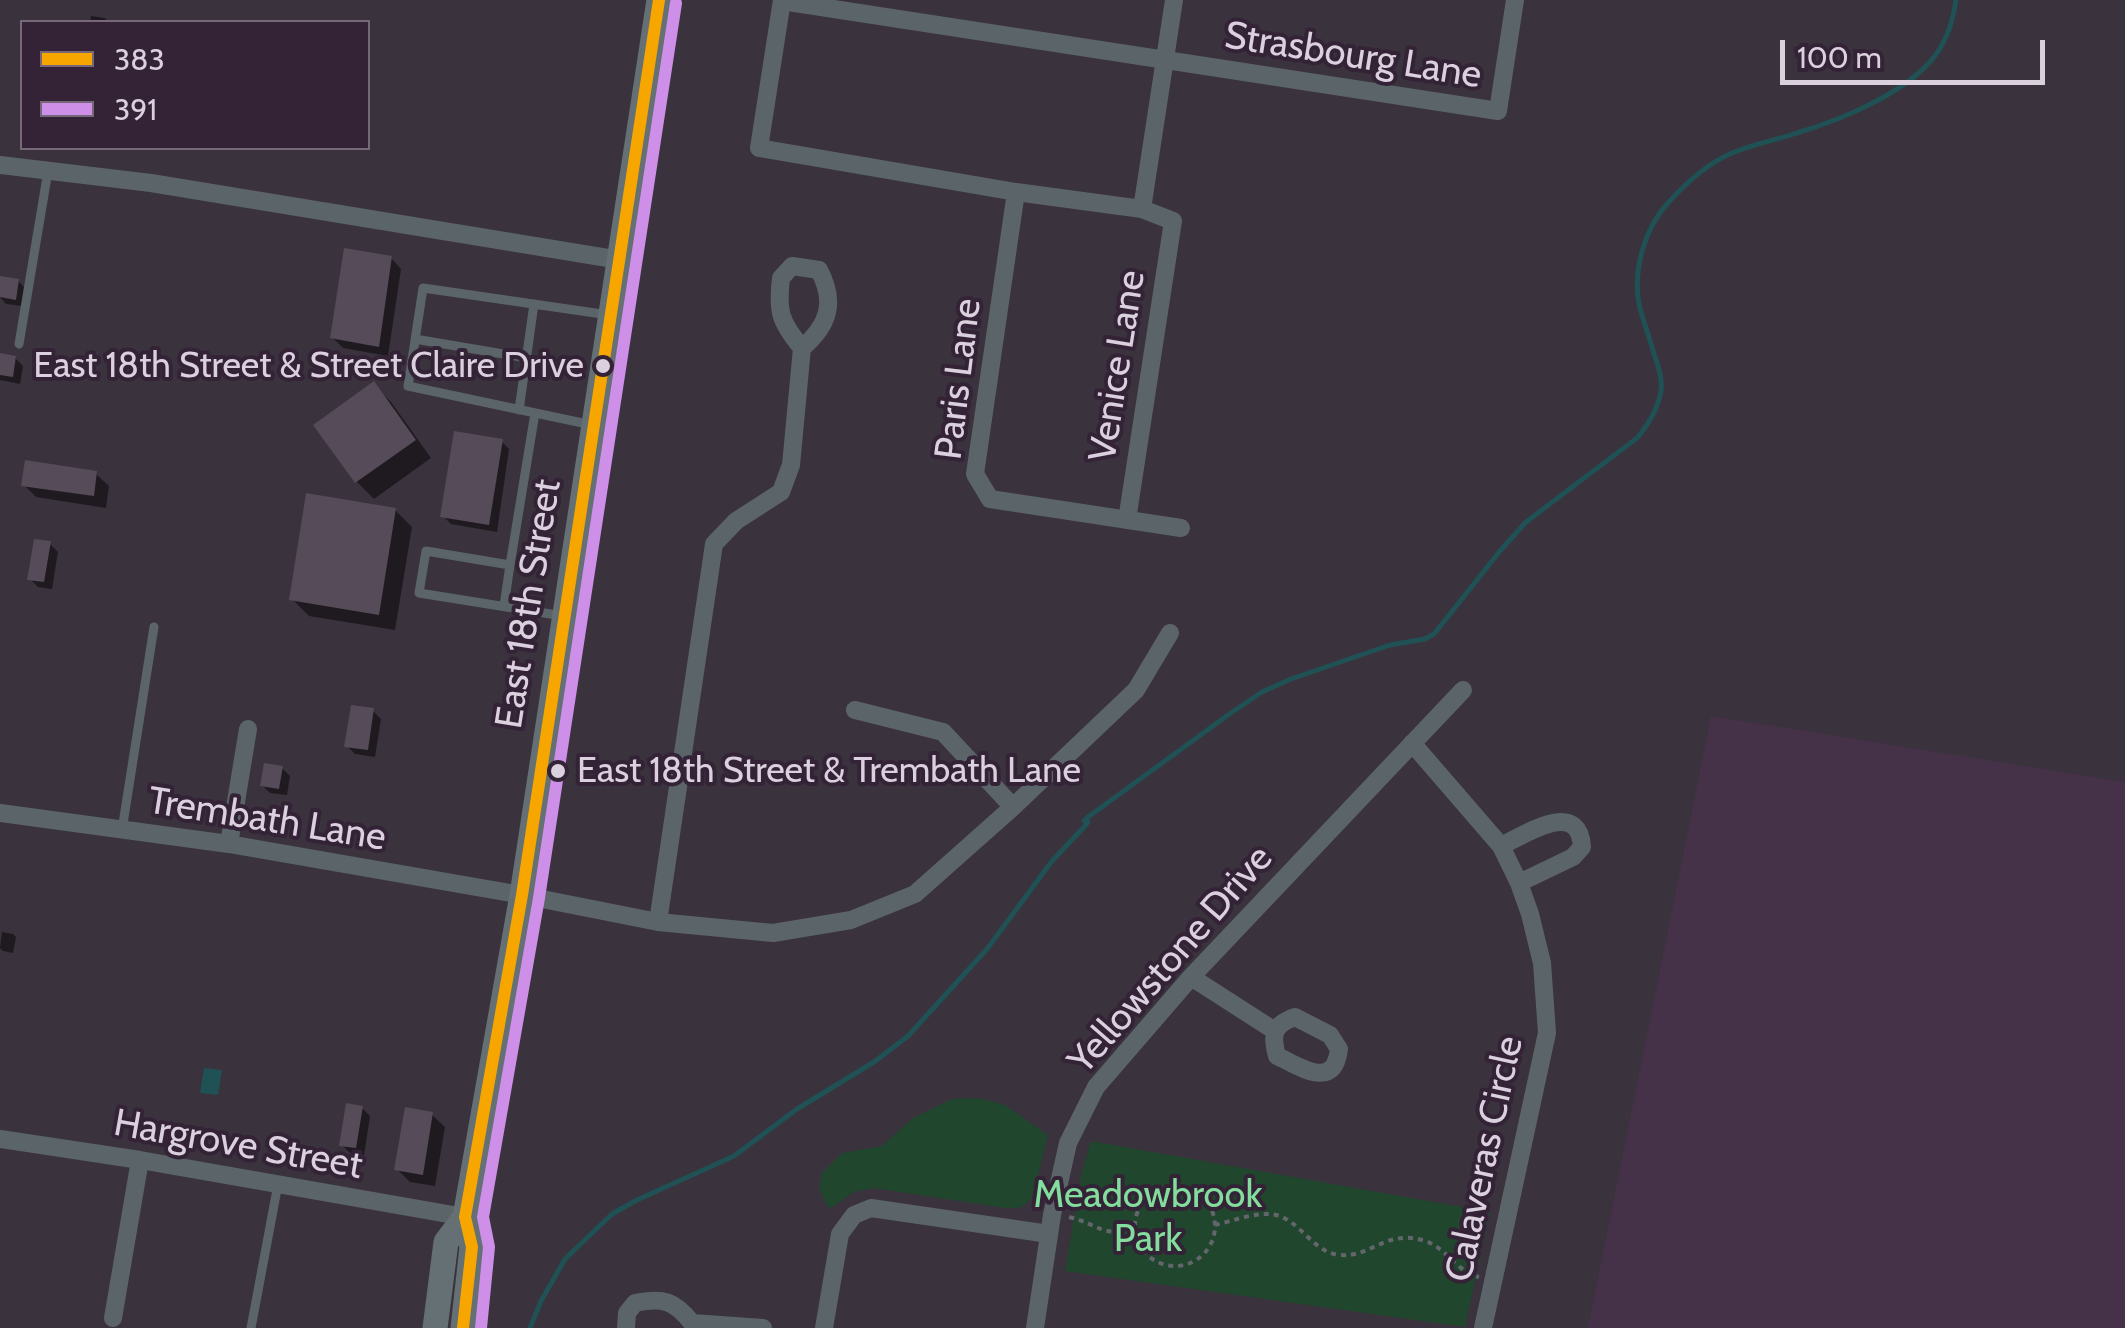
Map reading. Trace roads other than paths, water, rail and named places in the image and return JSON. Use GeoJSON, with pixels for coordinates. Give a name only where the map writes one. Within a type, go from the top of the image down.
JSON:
{"type":"FeatureCollection","features":[{"type":"Feature","properties":{"kind":"main road","name":"East 18th Street"},"geometry":{"type":"LineString","coordinates":[[463,1328],[472,1247],[465,1218],[522,896],[658,0]]}},
{"type":"Feature","properties":{"kind":"main road","name":"East 18th Street"},"geometry":{"type":"LineString","coordinates":[[435,1328],[446,1242],[465,1218]]}},
{"type":"Feature","properties":{"kind":"street"},"geometry":{"type":"LineString","coordinates":[[782,1],[759,148],[1016,192],[1142,209],[1174,0]]}},
{"type":"Feature","properties":{"kind":"street","name":"Strasbourg Lane"},"geometry":{"type":"LineString","coordinates":[[782,1],[1498,111],[1515,0]]}},
{"type":"Feature","properties":{"kind":"street"},"geometry":{"type":"LineString","coordinates":[[0,165],[151,184],[620,260]]}},
{"type":"Feature","properties":{"kind":"street","name":"Paris Lane"},"geometry":{"type":"LineString","coordinates":[[1016,192],[974,474],[990,499],[1180,528]]}},
{"type":"Feature","properties":{"kind":"street","name":"Venice Lane"},"geometry":{"type":"LineString","coordinates":[[1127,520],[1173,221],[1142,209]]}},
{"type":"Feature","properties":{"kind":"street"},"geometry":{"type":"LineString","coordinates":[[658,922],[714,544],[736,521],[780,492],[791,465],[802,348]]}},
{"type":"Feature","properties":{"kind":"street","name":"Trembath Lane"},"geometry":{"type":"LineString","coordinates":[[0,814],[229,844],[658,922],[774,933],[851,920],[915,894],[1136,690],[1170,633]]}},
{"type":"Feature","properties":{"kind":"street","name":"Yellowstone Drive"},"geometry":{"type":"LineString","coordinates":[[1035,1328],[1052,1215],[1068,1143],[1096,1088],[1191,977],[1463,690]]}},
{"type":"Feature","properties":{"kind":"street"},"geometry":{"type":"LineString","coordinates":[[855,710],[942,732],[1012,807]]}},
{"type":"Feature","properties":{"kind":"street"},"geometry":{"type":"LineString","coordinates":[[229,844],[248,729]]}},
{"type":"Feature","properties":{"kind":"street","name":"Calaveras Circle"},"geometry":{"type":"LineString","coordinates":[[1412,744],[1501,846],[1520,884],[1542,963],[1547,1033],[1483,1328]]}},
{"type":"Feature","properties":{"kind":"street"},"geometry":{"type":"LineString","coordinates":[[1501,846],[1558,820],[1576,825],[1582,833],[1582,847],[1574,858],[1520,884]]}},
{"type":"Feature","properties":{"kind":"street"},"geometry":{"type":"LineString","coordinates":[[1191,977],[1275,1031]]}},
{"type":"Feature","properties":{"kind":"street","name":"Hargrove Street"},"geometry":{"type":"LineString","coordinates":[[0,1138],[465,1218]]}},
{"type":"Feature","properties":{"kind":"street"},"geometry":{"type":"LineString","coordinates":[[113,1318],[140,1160]]}},
{"type":"Feature","properties":{"kind":"street"},"geometry":{"type":"LineString","coordinates":[[824,1328],[840,1234],[854,1216],[871,1208],[1049,1234]]}},
{"type":"Feature","properties":{"kind":"street"},"geometry":{"type":"LineString","coordinates":[[626,1328],[627,1313],[635,1302],[653,1299],[678,1306],[691,1326],[762,1328]]}},
{"type":"Feature","properties":{"kind":"lane"},"geometry":{"type":"LineString","coordinates":[[19,344],[48,171]]}},
{"type":"Feature","properties":{"kind":"lane"},"geometry":{"type":"LineString","coordinates":[[594,426],[408,386],[415,339],[423,288],[611,316]]}},
{"type":"Feature","properties":{"kind":"lane"},"geometry":{"type":"LineString","coordinates":[[519,410],[534,304]]}},
{"type":"Feature","properties":{"kind":"lane"},"geometry":{"type":"LineString","coordinates":[[415,339],[527,358]]}},
{"type":"Feature","properties":{"kind":"lane"},"geometry":{"type":"LineString","coordinates":[[504,606],[535,413]]}},
{"type":"Feature","properties":{"kind":"lane"},"geometry":{"type":"LineString","coordinates":[[510,565],[426,551],[419,593],[564,616]]}},
{"type":"Feature","properties":{"kind":"lane"},"geometry":{"type":"LineString","coordinates":[[122,830],[154,628]]}},
{"type":"Feature","properties":{"kind":"lane"},"geometry":{"type":"LineString","coordinates":[[252,1328],[278,1184]]}},
{"type":"Feature","properties":{"kind":"water"},"geometry":{"type":"Polygon","coordinates":[[[204,1068],[222,1070],[218,1095],[200,1093],[204,1068]]]}},
{"type":"Feature","properties":{"kind":"waterway"},"geometry":{"type":"LineString","coordinates":[[530,1328],[565,1259],[612,1214],[734,1156],[908,1036],[987,949],[1052,861],[1085,826],[1088,817],[1262,692],[1390,645],[1434,634],[1526,522],[1637,438],[1652,416],[1660,398],[1661,380],[1639,304],[1638,278],[1646,238],[1667,204],[1723,157],[1832,121],[1902,86],[1940,48],[1956,0]]}},
{"type":"Feature","properties":{"kind":"place","name":"East 18th Street & Street Claire Drive"},"geometry":{"type":"Point","coordinates":[603,366]}},
{"type":"Feature","properties":{"kind":"place","name":"East 18th Street & Trembath Lane"},"geometry":{"type":"Point","coordinates":[558,771]}},
{"type":"Feature","properties":{"kind":"park label","name":"Meadowbrook Park"},"geometry":{"type":"Point","coordinates":[1148,1218]}}]}
